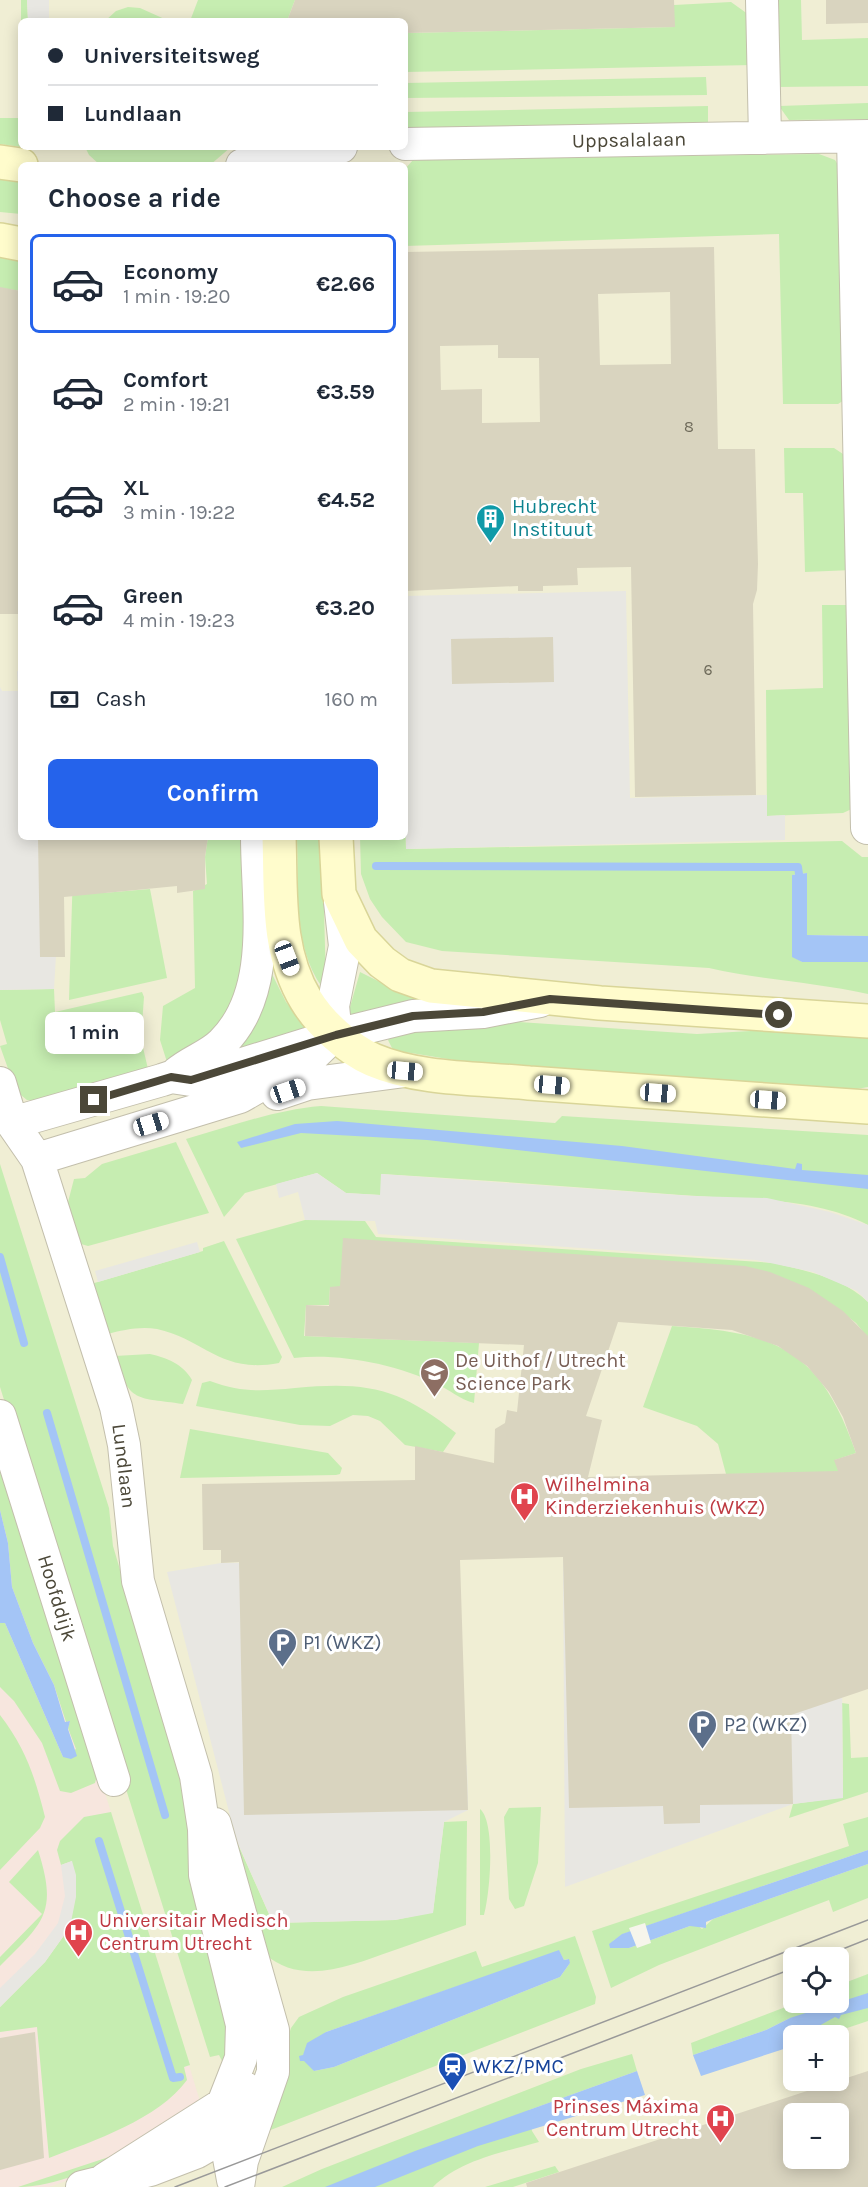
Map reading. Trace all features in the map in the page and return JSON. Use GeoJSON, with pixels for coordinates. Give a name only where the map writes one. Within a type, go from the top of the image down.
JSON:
{"type":"FeatureCollection","features":[{"type":"Feature","properties":{"kind":"main road"},"geometry":{"type":"LineString","coordinates":[[0,162],[18,165]]}},
{"type":"Feature","properties":{"kind":"main road"},"geometry":{"type":"LineString","coordinates":[[0,240],[18,243]]}},
{"type":"Feature","properties":{"kind":"main road"},"geometry":{"type":"LineString","coordinates":[[279,840],[282,925],[287,958],[306,1001],[336,1035],[371,1059],[405,1071],[592,1088],[868,1107]]}},
{"type":"Feature","properties":{"kind":"main road"},"geometry":{"type":"LineString","coordinates":[[336,840],[339,894],[361,940],[382,962],[400,975],[431,986],[550,999],[868,1021]]}},
{"type":"Feature","properties":{"kind":"street"},"geometry":{"type":"LineString","coordinates":[[762,0],[765,138]]}},
{"type":"Feature","properties":{"kind":"street","name":"Uppsalalaan"},"geometry":{"type":"LineString","coordinates":[[408,144],[861,136],[867,828]]}},
{"type":"Feature","properties":{"kind":"street"},"geometry":{"type":"LineString","coordinates":[[255,162],[292,150]]}},
{"type":"Feature","properties":{"kind":"street"},"geometry":{"type":"LineString","coordinates":[[12,1123],[171,1077],[223,1042],[250,1004],[258,953],[257,840]]}},
{"type":"Feature","properties":{"kind":"street"},"geometry":{"type":"LineString","coordinates":[[336,1035],[333,1006],[345,946],[339,894]]}},
{"type":"Feature","properties":{"kind":"street"},"geometry":{"type":"LineString","coordinates":[[171,1077],[191,1080],[336,1035],[413,1016],[483,1012],[550,999]]}},
{"type":"Feature","properties":{"kind":"street"},"geometry":{"type":"LineString","coordinates":[[37,1159],[240,1097],[266,1082],[298,1070],[336,1035]]}},
{"type":"Feature","properties":{"kind":"street"},"geometry":{"type":"LineString","coordinates":[[240,1097],[268,1097],[307,1084],[405,1071]]}},
{"type":"Feature","properties":{"kind":"street","name":"Lundlaan"},"geometry":{"type":"LineString","coordinates":[[0,1083],[12,1123],[37,1159],[116,1407],[124,1445],[138,1581],[196,1776],[204,1829],[205,1875],[239,2003],[242,2058],[223,2104],[193,2138]]}},
{"type":"Feature","properties":{"kind":"street","name":"Hoofddijk"},"geometry":{"type":"LineString","coordinates":[[0,1416],[114,1780]]}},
{"type":"Feature","properties":{"kind":"street","name":"Lundlaan"},"geometry":{"type":"LineString","coordinates":[[196,1776],[205,1790],[259,1995],[256,2051],[250,2074],[225,2136]]}},
{"type":"Feature","properties":{"kind":"street","name":"Lundlaan"},"geometry":{"type":"LineString","coordinates":[[204,1829],[259,1995],[273,2030],[273,2072],[255,2119]]}},
{"type":"Feature","properties":{"kind":"street"},"geometry":{"type":"LineString","coordinates":[[93,2183],[150,2170],[193,2138],[225,2136],[255,2119]]}},
{"type":"Feature","properties":{"kind":"street"},"geometry":{"type":"LineString","coordinates":[[237,2185],[255,2119]]}},
{"type":"Feature","properties":{"kind":"street"},"geometry":{"type":"LineString","coordinates":[[225,2136],[237,2185]]}},
{"type":"Feature","properties":{"kind":"shaded area","name":"De Uithof / Utrecht Science Park"},"geometry":{"type":"Polygon","coordinates":[[[0,0],[868,0],[868,2187],[0,2187],[0,0]]]}},
{"type":"Feature","properties":{"kind":"shaded area"},"geometry":{"type":"Polygon","coordinates":[[[27,0],[49,0],[49,18],[28,18],[27,0]]]}},
{"type":"Feature","properties":{"kind":"shaded area"},"geometry":{"type":"Polygon","coordinates":[[[626,591],[630,798],[767,795],[767,816],[785,815],[785,840],[406,849],[406,840],[408,840],[408,596],[626,591]]]}},
{"type":"Feature","properties":{"kind":"shaded area"},"geometry":{"type":"Polygon","coordinates":[[[0,687],[2,691],[18,691],[18,840],[57,840],[58,922],[54,989],[0,990],[0,687]]]}},
{"type":"Feature","properties":{"kind":"shaded area"},"geometry":{"type":"Polygon","coordinates":[[[317,1173],[346,1193],[380,1195],[381,1174],[691,1196],[767,1198],[830,1212],[868,1225],[868,1302],[857,1291],[813,1272],[756,1260],[378,1234],[375,1221],[305,1220],[298,1192],[279,1198],[276,1184],[317,1173]]]}},
{"type":"Feature","properties":{"kind":"shaded area"},"geometry":{"type":"Polygon","coordinates":[[[197,1242],[200,1252],[98,1282],[95,1271],[197,1242]]]}},
{"type":"Feature","properties":{"kind":"shaded area","name":"Universitair Medisch Centrum Utrecht"},"geometry":{"type":"Polygon","coordinates":[[[0,1452],[203,2111],[142,2154],[49,2187],[0,2187],[0,1452]]]}},
{"type":"Feature","properties":{"kind":"shaded area","name":"P2 (WKZ)"},"geometry":{"type":"Polygon","coordinates":[[[563,1557],[841,1560],[843,1798],[793,1804],[565,1887],[563,1557]]]}},
{"type":"Feature","properties":{"kind":"shaded area","name":"P1 (WKZ)"},"geometry":{"type":"Polygon","coordinates":[[[372,1561],[373,1767],[467,1765],[468,1810],[444,1822],[433,1913],[395,1920],[273,1923],[236,1839],[167,1572],[221,1563],[372,1561]]]}},
{"type":"Feature","properties":{"kind":"shaded area"},"geometry":{"type":"Polygon","coordinates":[[[72,1861],[76,1875],[76,1897],[70,1927],[45,1962],[0,2007],[0,1988],[35,1954],[58,1923],[65,1896],[61,1865],[72,1861]]]}},
{"type":"Feature","properties":{"kind":"green space"},"geometry":{"type":"Polygon","coordinates":[[[21,0],[27,0],[28,18],[21,18],[21,0]]]}},
{"type":"Feature","properties":{"kind":"green space"},"geometry":{"type":"Polygon","coordinates":[[[198,0],[295,0],[288,18],[191,18],[198,0]]]}},
{"type":"Feature","properties":{"kind":"green space"},"geometry":{"type":"Polygon","coordinates":[[[775,0],[801,0],[802,40],[868,38],[868,86],[777,87],[775,0]]]}},
{"type":"Feature","properties":{"kind":"green space"},"geometry":{"type":"Polygon","coordinates":[[[731,2],[752,17],[753,65],[408,72],[408,33],[674,27],[674,5],[731,2]]]}},
{"type":"Feature","properties":{"kind":"green space"},"geometry":{"type":"Polygon","coordinates":[[[128,7],[140,8],[162,18],[108,18],[116,11],[128,7]]]}},
{"type":"Feature","properties":{"kind":"green space"},"geometry":{"type":"Polygon","coordinates":[[[706,77],[707,95],[408,98],[408,83],[706,77]]]}},
{"type":"Feature","properties":{"kind":"green space"},"geometry":{"type":"Polygon","coordinates":[[[868,103],[868,119],[789,120],[779,106],[868,103]]]}},
{"type":"Feature","properties":{"kind":"green space"},"geometry":{"type":"Polygon","coordinates":[[[708,106],[708,123],[408,128],[408,112],[708,106]]]}},
{"type":"Feature","properties":{"kind":"green space"},"geometry":{"type":"Polygon","coordinates":[[[0,118],[18,118],[18,147],[0,144],[0,118]]]}},
{"type":"Feature","properties":{"kind":"green space"},"geometry":{"type":"Polygon","coordinates":[[[86,150],[228,150],[214,162],[97,162],[86,150]]]}},
{"type":"Feature","properties":{"kind":"green space"},"geometry":{"type":"Polygon","coordinates":[[[819,154],[835,160],[844,175],[849,397],[838,404],[783,404],[779,234],[408,246],[408,166],[413,160],[819,154]]]}},
{"type":"Feature","properties":{"kind":"green space"},"geometry":{"type":"Polygon","coordinates":[[[0,177],[18,180],[18,214],[0,212],[0,177]]]}},
{"type":"Feature","properties":{"kind":"green space"},"geometry":{"type":"Polygon","coordinates":[[[0,257],[18,261],[18,291],[0,288],[0,257]]]}},
{"type":"Feature","properties":{"kind":"green space"},"geometry":{"type":"Polygon","coordinates":[[[784,448],[834,448],[849,458],[852,570],[805,572],[803,493],[785,493],[784,448]]]}},
{"type":"Feature","properties":{"kind":"green space"},"geometry":{"type":"Polygon","coordinates":[[[822,605],[853,605],[856,807],[843,813],[767,816],[766,690],[823,688],[822,605]]]}},
{"type":"Feature","properties":{"kind":"green space"},"geometry":{"type":"Polygon","coordinates":[[[208,840],[250,840],[251,967],[217,1032],[167,1062],[160,1040],[163,1006],[195,988],[193,891],[207,884],[205,857],[208,840]]]}},
{"type":"Feature","properties":{"kind":"green space"},"geometry":{"type":"Polygon","coordinates":[[[297,840],[322,840],[326,983],[322,987],[312,971],[301,934],[297,840]]]}},
{"type":"Feature","properties":{"kind":"green space"},"geometry":{"type":"Polygon","coordinates":[[[360,840],[406,840],[406,849],[842,841],[862,857],[868,857],[868,936],[807,935],[807,873],[792,875],[792,956],[802,962],[868,962],[868,994],[709,968],[442,951],[406,942],[382,917],[370,899],[361,874],[360,840]]]}},
{"type":"Feature","properties":{"kind":"green space"},"geometry":{"type":"Polygon","coordinates":[[[73,870],[103,893],[150,889],[167,978],[69,1000],[73,870]]]}},
{"type":"Feature","properties":{"kind":"green space"},"geometry":{"type":"Polygon","coordinates":[[[360,972],[402,993],[423,999],[427,1005],[354,1024],[348,1014],[360,972]]]}},
{"type":"Feature","properties":{"kind":"green space"},"geometry":{"type":"Polygon","coordinates":[[[272,974],[286,1002],[307,1029],[234,1054],[272,974]]]}},
{"type":"Feature","properties":{"kind":"green space"},"geometry":{"type":"Polygon","coordinates":[[[54,989],[55,1012],[142,992],[144,997],[141,1039],[148,1069],[35,1101],[27,1100],[16,1091],[0,1046],[7,1044],[0,1020],[0,990],[54,989]]]}},
{"type":"Feature","properties":{"kind":"green space"},"geometry":{"type":"Polygon","coordinates":[[[490,1020],[697,1034],[785,1029],[868,1035],[868,1087],[851,1090],[472,1063],[393,1050],[388,1040],[394,1030],[490,1020]]]}},
{"type":"Feature","properties":{"kind":"green space"},"geometry":{"type":"Polygon","coordinates":[[[321,1106],[555,1123],[562,1116],[868,1135],[868,1225],[824,1209],[776,1201],[382,1174],[381,1195],[346,1193],[317,1173],[245,1193],[224,1217],[186,1139],[270,1115],[321,1106]]]}},
{"type":"Feature","properties":{"kind":"green space"},"geometry":{"type":"Polygon","coordinates":[[[176,1142],[209,1213],[88,1246],[81,1244],[67,1206],[74,1179],[85,1178],[102,1164],[176,1142]]]}},
{"type":"Feature","properties":{"kind":"green space"},"geometry":{"type":"Polygon","coordinates":[[[0,1164],[109,1508],[113,1546],[182,1779],[222,1961],[230,2077],[219,2055],[210,2057],[0,1387],[0,1164]]]}},
{"type":"Feature","properties":{"kind":"green space"},"geometry":{"type":"Polygon","coordinates":[[[320,1218],[365,1221],[376,1237],[774,1263],[824,1276],[858,1294],[868,1302],[868,1338],[856,1323],[839,1310],[330,1287],[329,1305],[306,1305],[304,1336],[479,1343],[474,1403],[421,1377],[386,1366],[330,1357],[294,1358],[236,1239],[320,1218]]]}},
{"type":"Feature","properties":{"kind":"green space"},"geometry":{"type":"Polygon","coordinates":[[[224,1241],[282,1357],[279,1363],[259,1365],[227,1360],[188,1340],[157,1329],[138,1328],[107,1334],[91,1284],[203,1251],[203,1248],[224,1241]]]}},
{"type":"Feature","properties":{"kind":"green space"},"geometry":{"type":"Polygon","coordinates":[[[672,1326],[740,1334],[766,1341],[790,1353],[809,1369],[827,1390],[842,1418],[856,1453],[835,1460],[839,1473],[726,1474],[718,1444],[697,1426],[643,1407],[672,1326]]]}},
{"type":"Feature","properties":{"kind":"green space"},"geometry":{"type":"Polygon","coordinates":[[[150,1354],[174,1362],[192,1380],[183,1404],[145,1398],[137,1395],[125,1383],[115,1356],[150,1354]]]}},
{"type":"Feature","properties":{"kind":"green space"},"geometry":{"type":"Polygon","coordinates":[[[210,1381],[233,1388],[252,1390],[343,1386],[382,1391],[417,1406],[456,1433],[443,1452],[405,1445],[380,1421],[368,1416],[353,1415],[330,1426],[300,1425],[196,1406],[202,1383],[210,1381]]]}},
{"type":"Feature","properties":{"kind":"green space"},"geometry":{"type":"Polygon","coordinates":[[[190,1429],[328,1453],[342,1468],[340,1474],[336,1475],[180,1478],[190,1429]]]}},
{"type":"Feature","properties":{"kind":"green space"},"geometry":{"type":"Polygon","coordinates":[[[0,1448],[98,1772],[95,1783],[71,1793],[60,1791],[42,1743],[14,1701],[0,1687],[0,1623],[5,1623],[63,1757],[76,1749],[68,1728],[70,1721],[66,1722],[54,1685],[33,1643],[12,1587],[8,1543],[0,1510],[0,1448]]]}},
{"type":"Feature","properties":{"kind":"green space"},"geometry":{"type":"Polygon","coordinates":[[[842,1703],[849,1704],[851,1758],[868,1757],[868,1792],[789,1818],[793,1804],[843,1797],[842,1703]]]}},
{"type":"Feature","properties":{"kind":"green space"},"geometry":{"type":"Polygon","coordinates":[[[0,1715],[17,1740],[28,1764],[45,1817],[40,1828],[0,1870],[0,1715]]]}},
{"type":"Feature","properties":{"kind":"green space"},"geometry":{"type":"Polygon","coordinates":[[[541,1807],[538,1863],[524,1906],[515,1909],[509,1899],[504,1817],[509,1808],[541,1807]]]}},
{"type":"Feature","properties":{"kind":"green space"},"geometry":{"type":"Polygon","coordinates":[[[480,1809],[485,1816],[490,1843],[490,1876],[484,1915],[480,1915],[480,1809]]]}},
{"type":"Feature","properties":{"kind":"green space"},"geometry":{"type":"Polygon","coordinates":[[[111,1812],[190,2065],[184,2067],[187,2080],[160,2106],[124,2127],[49,2158],[37,2027],[0,2032],[0,2007],[45,1962],[70,1927],[72,1861],[61,1865],[57,1850],[60,1841],[84,1817],[111,1812]]]}},
{"type":"Feature","properties":{"kind":"green space"},"geometry":{"type":"Polygon","coordinates":[[[868,1817],[868,1850],[623,1934],[613,1941],[610,1948],[629,1948],[690,1926],[697,1925],[702,1929],[713,1919],[868,1864],[868,1898],[833,1912],[829,1900],[659,1965],[611,1988],[592,1931],[849,1846],[843,1824],[868,1817]]]}},
{"type":"Feature","properties":{"kind":"green space"},"geometry":{"type":"Polygon","coordinates":[[[467,1821],[466,1925],[360,1962],[327,1970],[295,1969],[279,1964],[265,1954],[229,1846],[237,1842],[273,1923],[395,1920],[433,1912],[444,1822],[467,1821]]]}},
{"type":"Feature","properties":{"kind":"green space"},"geometry":{"type":"Polygon","coordinates":[[[38,1850],[47,1889],[43,1915],[37,1927],[0,1966],[0,1957],[42,1914],[9,1882],[38,1850]]]}},
{"type":"Feature","properties":{"kind":"green space"},"geometry":{"type":"Polygon","coordinates":[[[575,1936],[596,1997],[595,2004],[268,2131],[285,2046],[291,2028],[299,2017],[343,1997],[476,1951],[482,1967],[575,1936]],[[559,1951],[326,2032],[303,2055],[314,2071],[334,2067],[560,1977],[570,1963],[568,1959],[564,1960],[559,1951]]]}},
{"type":"Feature","properties":{"kind":"green space"},"geometry":{"type":"Polygon","coordinates":[[[868,1974],[868,2021],[849,2027],[849,2025],[805,2025],[790,2018],[766,2030],[693,2055],[691,2043],[783,2008],[783,2013],[849,2013],[849,1981],[868,1974]]]}},
{"type":"Feature","properties":{"kind":"green space"},"geometry":{"type":"Polygon","coordinates":[[[632,2054],[637,2071],[529,2110],[532,2131],[539,2142],[469,2164],[456,2170],[433,2187],[282,2187],[322,2169],[581,2069],[632,2054]]]}},
{"type":"Feature","properties":{"kind":"green space"},"geometry":{"type":"Polygon","coordinates":[[[130,2150],[62,2180],[18,2187],[130,2150]]]}},
{"type":"Feature","properties":{"kind":"green space"},"geometry":{"type":"Polygon","coordinates":[[[555,2166],[559,2172],[513,2187],[485,2187],[555,2166]]]}},
{"type":"Feature","properties":{"kind":"water"},"geometry":{"type":"Polygon","coordinates":[[[807,873],[807,935],[868,936],[868,962],[802,962],[792,957],[792,875],[807,873]]]}},
{"type":"Feature","properties":{"kind":"water"},"geometry":{"type":"Polygon","coordinates":[[[337,1121],[622,1146],[795,1169],[797,1163],[802,1164],[802,1170],[868,1175],[868,1189],[427,1140],[301,1133],[241,1148],[237,1142],[295,1124],[337,1121]]]}},
{"type":"Feature","properties":{"kind":"water"},"geometry":{"type":"Polygon","coordinates":[[[0,1510],[8,1543],[12,1587],[33,1643],[54,1685],[65,1722],[70,1721],[68,1729],[77,1756],[71,1759],[63,1757],[5,1623],[0,1623],[0,1510]]]}},
{"type":"Feature","properties":{"kind":"water"},"geometry":{"type":"Polygon","coordinates":[[[868,1850],[868,1864],[713,1919],[706,1922],[706,1928],[690,1926],[629,1948],[610,1948],[609,1944],[622,1934],[868,1850]]]}},
{"type":"Feature","properties":{"kind":"water"},"geometry":{"type":"Polygon","coordinates":[[[559,1950],[564,1960],[569,1959],[570,1963],[560,1977],[334,2067],[314,2071],[304,2061],[300,2061],[299,2056],[303,2055],[307,2043],[326,2032],[559,1950]]]}},
{"type":"Feature","properties":{"kind":"water"},"geometry":{"type":"Polygon","coordinates":[[[868,1993],[868,2008],[849,2013],[849,1999],[868,1993]]]}},
{"type":"Feature","properties":{"kind":"water"},"geometry":{"type":"Polygon","coordinates":[[[806,2013],[849,2013],[821,2025],[783,2025],[783,2049],[701,2076],[693,2055],[766,2030],[806,2013]]]}},
{"type":"Feature","properties":{"kind":"water"},"geometry":{"type":"Polygon","coordinates":[[[637,2071],[645,2095],[478,2146],[375,2187],[325,2187],[415,2151],[637,2071]]]}},
{"type":"Feature","properties":{"kind":"pier"},"geometry":{"type":"Polygon","coordinates":[[[645,1923],[651,1943],[637,1948],[629,1928],[645,1923]]]}},
{"type":"Feature","properties":{"kind":"building"},"geometry":{"type":"Polygon","coordinates":[[[295,0],[674,0],[675,27],[408,33],[408,18],[288,18],[295,0]]]}},
{"type":"Feature","properties":{"kind":"building"},"geometry":{"type":"Polygon","coordinates":[[[826,0],[868,0],[868,23],[826,24],[826,0]]]}},
{"type":"Feature","properties":{"kind":"building","name":"Hubrecht Instituut"},"geometry":{"type":"Polygon","coordinates":[[[714,247],[718,449],[755,449],[758,564],[757,590],[753,604],[756,795],[635,797],[631,567],[577,568],[578,585],[543,586],[543,591],[518,591],[518,586],[408,591],[408,252],[714,247]],[[670,292],[598,294],[600,365],[671,364],[670,292]],[[498,345],[440,346],[441,390],[482,389],[482,423],[540,422],[539,358],[498,358],[498,345]]]}},
{"type":"Feature","properties":{"kind":"building"},"geometry":{"type":"Polygon","coordinates":[[[0,287],[18,290],[18,614],[0,614],[0,287]]]}},
{"type":"Feature","properties":{"kind":"building"},"geometry":{"type":"Polygon","coordinates":[[[553,637],[554,682],[452,684],[451,639],[553,637]]]}},
{"type":"Feature","properties":{"kind":"building"},"geometry":{"type":"Polygon","coordinates":[[[38,840],[208,840],[205,889],[177,893],[177,886],[64,897],[65,957],[40,957],[38,840]]]}},
{"type":"Feature","properties":{"kind":"building"},"geometry":{"type":"Polygon","coordinates":[[[343,1238],[745,1266],[770,1272],[809,1288],[843,1311],[868,1336],[868,1689],[791,1715],[793,1804],[700,1805],[700,1823],[664,1824],[663,1806],[569,1808],[563,1557],[460,1560],[468,1810],[244,1815],[239,1562],[221,1563],[221,1550],[203,1550],[202,1484],[415,1480],[415,1446],[494,1463],[495,1429],[505,1423],[507,1410],[517,1412],[524,1345],[305,1336],[306,1305],[329,1306],[330,1287],[340,1286],[343,1238]],[[618,1322],[586,1416],[602,1420],[588,1477],[838,1471],[834,1460],[856,1453],[843,1417],[829,1392],[807,1366],[778,1346],[732,1330],[618,1322]]]}},
{"type":"Feature","properties":{"kind":"building"},"geometry":{"type":"Polygon","coordinates":[[[35,2032],[44,2158],[0,2170],[0,2038],[35,2032]]]}},
{"type":"Feature","properties":{"kind":"building","name":"Prinses Máxima Centrum Utrecht"},"geometry":{"type":"Polygon","coordinates":[[[868,2071],[868,2187],[527,2187],[526,2183],[807,2091],[849,2091],[849,2077],[868,2071]]]}},
{"type":"Feature","properties":{"kind":"waterway"},"geometry":{"type":"LineString","coordinates":[[376,866],[798,867],[799,874]]}},
{"type":"Feature","properties":{"kind":"waterway"},"geometry":{"type":"LineString","coordinates":[[0,1257],[24,1343]]}},
{"type":"Feature","properties":{"kind":"waterway"},"geometry":{"type":"LineString","coordinates":[[47,1413],[165,1815]]}},
{"type":"Feature","properties":{"kind":"waterway"},"geometry":{"type":"LineString","coordinates":[[99,1841],[173,2078],[180,2077]]}},
{"type":"Feature","properties":{"kind":"tram line"},"geometry":{"type":"LineString","coordinates":[[175,2187],[868,1920]]}},
{"type":"Feature","properties":{"kind":"tram line"},"geometry":{"type":"LineString","coordinates":[[848,1947],[868,1939]]}},
{"type":"Feature","properties":{"kind":"tram line"},"geometry":{"type":"LineString","coordinates":[[225,2187],[783,1972]]}},
{"type":"Feature","properties":{"kind":"place","name":"Hubrecht Instituut"},"geometry":{"type":"Point","coordinates":[491,544]}},
{"type":"Feature","properties":{"kind":"place","name":"De Uithof / Utrecht Science Park"},"geometry":{"type":"Point","coordinates":[434,1398]}},
{"type":"Feature","properties":{"kind":"place","name":"Wilhelmina Kinderziekenhuis (WKZ)"},"geometry":{"type":"Point","coordinates":[524,1522]}},
{"type":"Feature","properties":{"kind":"place","name":"P1 (WKZ)"},"geometry":{"type":"Point","coordinates":[282,1668]}},
{"type":"Feature","properties":{"kind":"place","name":"P2 (WKZ)"},"geometry":{"type":"Point","coordinates":[703,1750]}},
{"type":"Feature","properties":{"kind":"place","name":"Universitair Medisch Centrum Utrecht"},"geometry":{"type":"Point","coordinates":[78,1958]}},
{"type":"Feature","properties":{"kind":"place","name":"WKZ/PMC"},"geometry":{"type":"Point","coordinates":[452,2092]}},
{"type":"Feature","properties":{"kind":"place","name":"Prinses Máxima Centrum Utrecht"},"geometry":{"type":"Point","coordinates":[720,2144]}},
{"type":"Feature","properties":{"kind":"route"},"geometry":{"type":"LineString","coordinates":[[94,1100],[171,1077],[191,1080],[336,1035],[426,1014],[483,1012],[550,999],[779,1015]]}}]}
